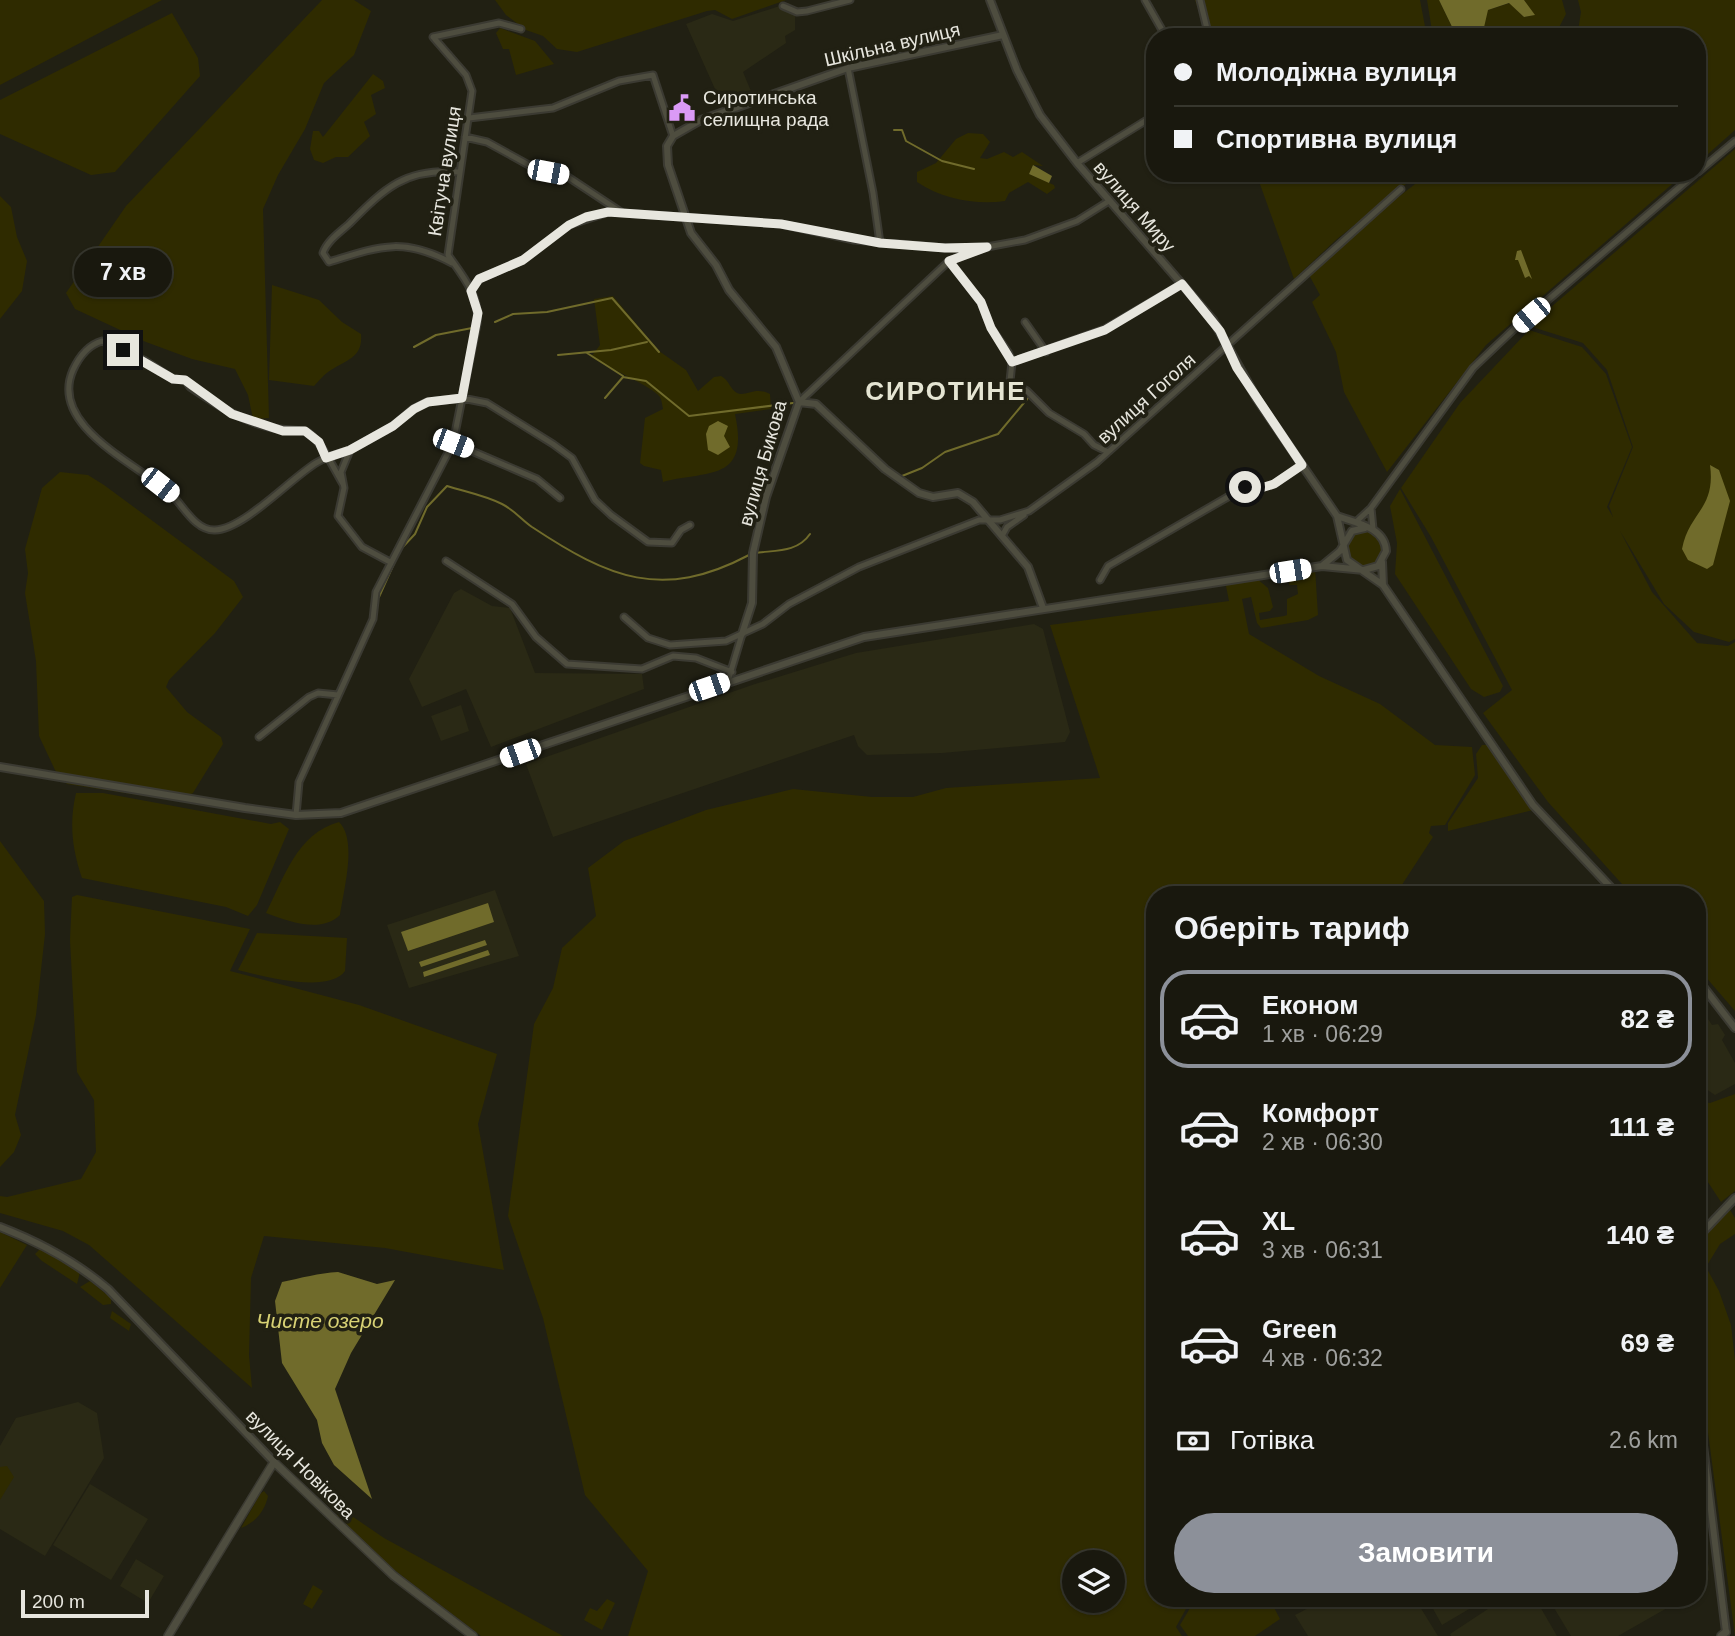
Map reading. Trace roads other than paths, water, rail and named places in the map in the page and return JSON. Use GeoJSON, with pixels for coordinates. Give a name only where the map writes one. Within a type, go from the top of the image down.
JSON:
{"type":"FeatureCollection","features":[{"type":"Feature","properties":{"kind":"main road"},"geometry":{"type":"LineString","coordinates":[[167,1636],[274,1462]]}},
{"type":"Feature","properties":{"kind":"main road","name":"вулиця Новікова"},"geometry":{"type":"LineString","coordinates":[[274,1462],[394,1576],[473,1636]]}},
{"type":"Feature","properties":{"kind":"street"},"geometry":{"type":"LineString","coordinates":[[783,6],[797,12],[807,12],[850,0]]}},
{"type":"Feature","properties":{"kind":"street"},"geometry":{"type":"LineString","coordinates":[[990,0],[1003,35]]}},
{"type":"Feature","properties":{"kind":"street"},"geometry":{"type":"LineString","coordinates":[[1145,0],[1161,28]]}},
{"type":"Feature","properties":{"kind":"street"},"geometry":{"type":"LineString","coordinates":[[1200,0],[1207,28]]}},
{"type":"Feature","properties":{"kind":"street","name":"Квітуча вулиця"},"geometry":{"type":"LineString","coordinates":[[296,815],[299,782],[373,619],[376,592],[453,443],[478,313],[465,275],[448,254],[472,91],[468,79],[433,37],[499,23],[521,29]]}},
{"type":"Feature","properties":{"kind":"street","name":"вулиця Миру"},"geometry":{"type":"LineString","coordinates":[[1003,35],[1040,115],[1109,201],[1213,320],[1257,399],[1337,516],[1345,542]]}},
{"type":"Feature","properties":{"kind":"street","name":"Шкільна вулиця"},"geometry":{"type":"LineString","coordinates":[[673,136],[701,120],[848,68],[1003,35]]}},
{"type":"Feature","properties":{"kind":"street"},"geometry":{"type":"LineString","coordinates":[[848,68],[873,193],[880,243]]}},
{"type":"Feature","properties":{"kind":"street","name":"вулиця Бикова"},"geometry":{"type":"LineString","coordinates":[[469,118],[553,108],[619,81],[653,75],[673,136],[667,146],[668,165],[691,233],[716,265],[728,288],[776,347],[799,402],[766,497],[753,553],[752,603],[742,634]]}},
{"type":"Feature","properties":{"kind":"street"},"geometry":{"type":"LineString","coordinates":[[1077,163],[1146,121]]}},
{"type":"Feature","properties":{"kind":"street"},"geometry":{"type":"LineString","coordinates":[[465,137],[487,142],[536,169],[565,175],[622,212]]}},
{"type":"Feature","properties":{"kind":"street"},"geometry":{"type":"LineString","coordinates":[[1706,165],[1735,141]]}},
{"type":"Feature","properties":{"kind":"street"},"geometry":{"type":"LineString","coordinates":[[455,264],[410,245],[376,249],[329,262],[323,253],[380,193],[396,182],[418,172],[459,172]]}},
{"type":"Feature","properties":{"kind":"street"},"geometry":{"type":"LineString","coordinates":[[1322,566],[1334,559],[1356,522],[1371,508],[1485,357],[1687,182]]}},
{"type":"Feature","properties":{"kind":"street","name":"вулиця Гоголя"},"geometry":{"type":"LineString","coordinates":[[624,617],[648,638],[670,645],[726,641],[763,624],[798,599],[859,567],[979,520],[991,522],[1029,512],[1097,462],[1190,382],[1227,344],[1401,189]]}},
{"type":"Feature","properties":{"kind":"street"},"geometry":{"type":"LineString","coordinates":[[471,291],[479,279],[523,260],[569,225],[586,217],[622,212],[685,219],[781,224],[880,243],[945,248],[987,247],[1025,240],[1077,221],[1109,201]]}},
{"type":"Feature","properties":{"kind":"street"},"geometry":{"type":"LineString","coordinates":[[799,402],[949,261],[987,247]]}},
{"type":"Feature","properties":{"kind":"street"},"geometry":{"type":"LineString","coordinates":[[949,261],[981,302],[991,328],[1012,362],[1010,381],[1027,391],[1049,413],[1084,434],[1094,446],[1109,452]]}},
{"type":"Feature","properties":{"kind":"street"},"geometry":{"type":"LineString","coordinates":[[1012,362],[1105,330],[1182,284]]}},
{"type":"Feature","properties":{"kind":"street"},"geometry":{"type":"LineString","coordinates":[[1025,323],[1046,352]]}},
{"type":"Feature","properties":{"kind":"street"},"geometry":{"type":"LineString","coordinates":[[342,484],[326,458],[319,442],[305,431],[268,428],[225,411],[185,380],[173,379],[144,360],[102,341],[86,350],[73,369],[70,391],[74,410],[113,455],[171,494],[207,529],[225,528],[273,498],[293,479],[326,458],[350,450],[393,426],[414,409],[428,402],[462,398],[487,402],[572,458],[595,500],[649,542],[668,545],[690,525]]}},
{"type":"Feature","properties":{"kind":"street"},"geometry":{"type":"LineString","coordinates":[[799,402],[816,404],[891,473],[919,493],[933,497],[958,493],[973,502],[1028,567],[1043,608]]}},
{"type":"Feature","properties":{"kind":"street"},"geometry":{"type":"LineString","coordinates":[[453,443],[537,479],[559,498]]}},
{"type":"Feature","properties":{"kind":"street"},"geometry":{"type":"LineString","coordinates":[[1094,446],[1097,462]]}},
{"type":"Feature","properties":{"kind":"street"},"geometry":{"type":"LineString","coordinates":[[350,450],[341,472],[338,516],[362,547],[390,562]]}},
{"type":"Feature","properties":{"kind":"street"},"geometry":{"type":"LineString","coordinates":[[1100,580],[1108,566],[1208,507],[1245,487],[1251,491],[1274,484],[1302,465]]}},
{"type":"Feature","properties":{"kind":"street"},"geometry":{"type":"LineString","coordinates":[[1370,528],[1371,508]]}},
{"type":"Feature","properties":{"kind":"street"},"geometry":{"type":"LineString","coordinates":[[1002,536],[1007,527],[1029,512]]}},
{"type":"Feature","properties":{"kind":"street"},"geometry":{"type":"LineString","coordinates":[[1337,516],[1370,528],[1385,541],[1383,585]]}},
{"type":"Feature","properties":{"kind":"street"},"geometry":{"type":"LineString","coordinates":[[1349,535],[1357,529],[1370,528]]}},
{"type":"Feature","properties":{"kind":"street"},"geometry":{"type":"LineString","coordinates":[[1345,542],[1345,556],[1358,569],[1383,585],[1533,805],[1609,886]]}},
{"type":"Feature","properties":{"kind":"street"},"geometry":{"type":"LineString","coordinates":[[446,561],[512,604],[560,661],[573,666],[642,669],[673,656],[696,658],[732,672]]}},
{"type":"Feature","properties":{"kind":"street"},"geometry":{"type":"LineString","coordinates":[[0,767],[296,815],[341,813],[864,637],[1322,566],[1372,569],[1382,562]]}},
{"type":"Feature","properties":{"kind":"street"},"geometry":{"type":"LineString","coordinates":[[728,681],[742,634]]}},
{"type":"Feature","properties":{"kind":"street"},"geometry":{"type":"LineString","coordinates":[[258,737],[309,697],[318,693],[338,695]]}},
{"type":"Feature","properties":{"kind":"street"},"geometry":{"type":"LineString","coordinates":[[1706,990],[1735,1028]]}},
{"type":"Feature","properties":{"kind":"street"},"geometry":{"type":"LineString","coordinates":[[1706,1229],[1735,1198]]}},
{"type":"Feature","properties":{"kind":"street","name":"вулиця Новікова"},"geometry":{"type":"LineString","coordinates":[[0,1227],[29,1238],[89,1273],[119,1300],[274,1462]]}},
{"type":"Feature","properties":{"kind":"street"},"geometry":{"type":"LineString","coordinates":[[1706,1465],[1724,1601],[1724,1635]]}},
{"type":"Feature","properties":{"kind":"water"},"geometry":{"type":"Polygon","coordinates":[[[1439,0],[1524,0],[1535,15],[1524,17],[1509,3],[1488,10],[1484,28],[1453,28],[1439,0]]]}},
{"type":"Feature","properties":{"kind":"water"},"geometry":{"type":"Polygon","coordinates":[[[1033,165],[1052,176],[1049,183],[1029,174],[1033,165]]]}},
{"type":"Feature","properties":{"kind":"water"},"geometry":{"type":"Polygon","coordinates":[[[1521,250],[1532,279],[1529,276],[1525,278],[1518,260],[1515,260],[1517,251],[1521,250]]]}},
{"type":"Feature","properties":{"kind":"water"},"geometry":{"type":"Polygon","coordinates":[[[718,421],[728,426],[724,436],[730,447],[718,455],[708,450],[706,434],[709,426],[718,421]]]}},
{"type":"Feature","properties":{"kind":"water"},"geometry":{"type":"Polygon","coordinates":[[[1710,465],[1719,470],[1730,501],[1713,565],[1707,569],[1688,560],[1682,549],[1690,526],[1706,501],[1711,480],[1710,465]]]}},
{"type":"Feature","properties":{"kind":"water"},"geometry":{"type":"Polygon","coordinates":[[[488,903],[494,922],[408,951],[401,932],[488,903]]]}},
{"type":"Feature","properties":{"kind":"water"},"geometry":{"type":"Polygon","coordinates":[[[485,940],[487,945],[421,967],[419,962],[485,940]]]}},
{"type":"Feature","properties":{"kind":"water"},"geometry":{"type":"Polygon","coordinates":[[[488,950],[490,955],[424,977],[423,972],[488,950]]]}},
{"type":"Feature","properties":{"kind":"water","name":"Чисте озеро"},"geometry":{"type":"Polygon","coordinates":[[[338,1272],[377,1284],[395,1280],[351,1353],[335,1389],[372,1499],[334,1465],[322,1443],[317,1420],[282,1363],[275,1301],[282,1282],[338,1272]]]}},
{"type":"Feature","properties":{"kind":"waterway"},"geometry":{"type":"LineString","coordinates":[[894,130],[902,130],[906,141],[942,161],[974,169]]}},
{"type":"Feature","properties":{"kind":"waterway"},"geometry":{"type":"LineString","coordinates":[[495,322],[513,314],[547,312],[612,298],[659,352]]}},
{"type":"Feature","properties":{"kind":"waterway"},"geometry":{"type":"LineString","coordinates":[[414,347],[436,335],[472,328]]}},
{"type":"Feature","properties":{"kind":"waterway"},"geometry":{"type":"LineString","coordinates":[[558,355],[611,350],[647,342]]}},
{"type":"Feature","properties":{"kind":"waterway"},"geometry":{"type":"LineString","coordinates":[[587,353],[623,376]]}},
{"type":"Feature","properties":{"kind":"waterway"},"geometry":{"type":"LineString","coordinates":[[605,398],[623,377],[646,381],[689,416],[793,403]]}},
{"type":"Feature","properties":{"kind":"waterway"},"geometry":{"type":"LineString","coordinates":[[902,476],[922,468],[945,452],[998,434],[1028,398]]}},
{"type":"Feature","properties":{"kind":"waterway"},"geometry":{"type":"LineString","coordinates":[[379,597],[400,550],[415,534],[427,507],[447,486],[502,504],[560,545],[612,570],[637,577],[662,580],[689,577],[718,569],[749,555]]}},
{"type":"Feature","properties":{"kind":"waterway"},"geometry":{"type":"LineString","coordinates":[[755,553],[792,548],[810,534]]}},
{"type":"Feature","properties":{"kind":"place","name":"Сиротинська селищна рада"},"geometry":{"type":"Point","coordinates":[682,108]}},
{"type":"Feature","properties":{"kind":"district","name":"СИРОТИНЕ"},"geometry":{"type":"Point","coordinates":[946,391]}}]}
